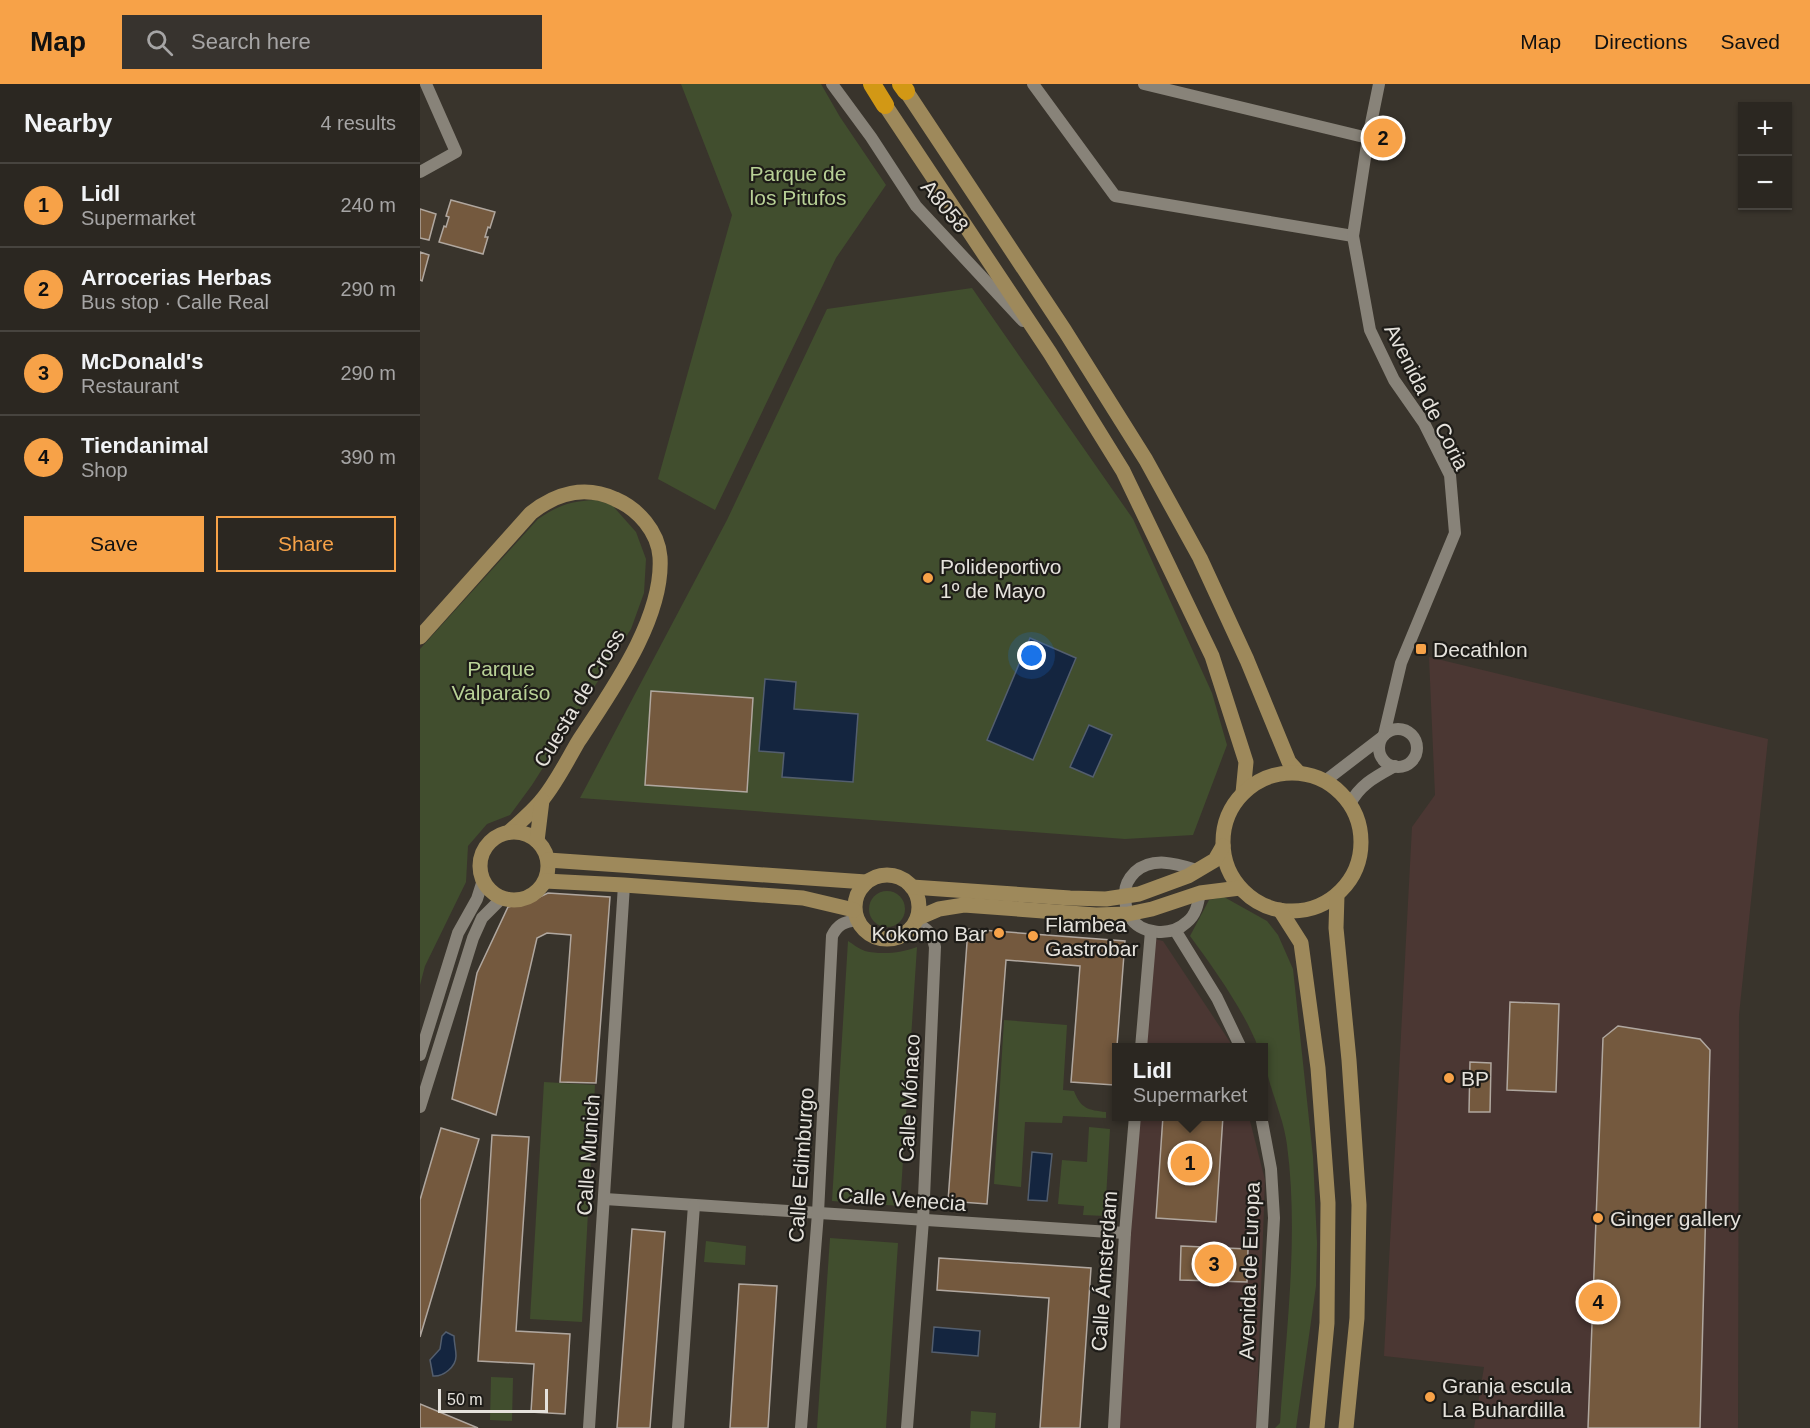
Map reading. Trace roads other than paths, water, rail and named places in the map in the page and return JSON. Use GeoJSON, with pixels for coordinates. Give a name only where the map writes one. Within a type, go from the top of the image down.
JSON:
{"type":"FeatureCollection","features":[{"type":"Feature","properties":{"kind":"highway"},"geometry":{"type":"LineString","coordinates":[[872,84],[885,105]]}},
{"type":"Feature","properties":{"kind":"main road"},"geometry":{"type":"LineString","coordinates":[[904,88],[1065,331],[1146,460],[1200,558],[1247,660],[1289,762],[1298,772]]}},
{"type":"Feature","properties":{"kind":"main road"},"geometry":{"type":"LineString","coordinates":[[885,105],[1042,342],[1123,471],[1212,656],[1246,762],[1243,793]]}},
{"type":"Feature","properties":{"kind":"main road","name":"Cuesta de Cross"},"geometry":{"type":"LineString","coordinates":[[420,637],[531,513],[551,499],[573,492],[606,494],[635,510],[649,526],[660,556],[657,592],[645,626],[619,679],[542,800],[509,832]]}},
{"type":"Feature","properties":{"kind":"main road"},"geometry":{"type":"LineString","coordinates":[[1298,772],[1325,782],[1339,791],[1350,804],[1358,822],[1362,841],[1359,861],[1351,879],[1337,895],[1320,905],[1300,911],[1280,910],[1258,902],[1240,888],[1228,869],[1223,846],[1225,826],[1233,806],[1243,793],[1261,780],[1278,774],[1298,772]]}},
{"type":"Feature","properties":{"kind":"main road","name":"Cuesta de Cross"},"geometry":{"type":"LineString","coordinates":[[537,841],[542,800]]}},
{"type":"Feature","properties":{"kind":"main road"},"geometry":{"type":"LineString","coordinates":[[509,832],[524,833],[537,841],[548,860],[548,871],[545,881],[534,894],[518,900],[502,898],[489,890],[483,880],[480,862],[485,848],[495,837],[509,832]]}},
{"type":"Feature","properties":{"kind":"main road"},"geometry":{"type":"LineString","coordinates":[[912,887],[1106,899],[1139,894],[1188,876],[1215,860],[1223,846]]}},
{"type":"Feature","properties":{"kind":"main road"},"geometry":{"type":"LineString","coordinates":[[548,860],[866,882]]}},
{"type":"Feature","properties":{"kind":"main road"},"geometry":{"type":"LineString","coordinates":[[916,920],[919,900],[912,887],[904,880],[890,874],[874,877],[859,890],[855,900],[855,915],[862,928],[869,935],[888,940],[906,933],[916,920],[939,909],[964,905],[1096,915],[1128,914],[1152,909],[1200,893],[1240,888]]}},
{"type":"Feature","properties":{"kind":"main road"},"geometry":{"type":"LineString","coordinates":[[545,881],[803,898],[855,915]]}},
{"type":"Feature","properties":{"kind":"main road"},"geometry":{"type":"LineString","coordinates":[[1337,895],[1336,928],[1349,1060],[1359,1205],[1357,1318],[1346,1428]]}},
{"type":"Feature","properties":{"kind":"main road"},"geometry":{"type":"LineString","coordinates":[[1280,910],[1301,943],[1318,1068],[1328,1203],[1327,1323],[1317,1428]]}},
{"type":"Feature","properties":{"kind":"street"},"geometry":{"type":"LineString","coordinates":[[420,172],[456,152],[426,84]]}},
{"type":"Feature","properties":{"kind":"street","name":"A8058"},"geometry":{"type":"LineString","coordinates":[[832,84],[871,137],[916,206],[1042,342]]}},
{"type":"Feature","properties":{"kind":"street"},"geometry":{"type":"LineString","coordinates":[[1033,84],[1115,196],[1353,236]]}},
{"type":"Feature","properties":{"kind":"street"},"geometry":{"type":"LineString","coordinates":[[1144,84],[1368,138]]}},
{"type":"Feature","properties":{"kind":"street","name":"Avenida de Coria"},"geometry":{"type":"LineString","coordinates":[[1379,84],[1353,236],[1370,330],[1394,380],[1424,423],[1450,475],[1455,533],[1401,663],[1383,737]]}},
{"type":"Feature","properties":{"kind":"street"},"geometry":{"type":"LineString","coordinates":[[1325,782],[1390,730],[1407,731],[1413,736],[1416,744],[1415,755],[1410,762],[1403,766],[1387,763],[1381,756],[1379,747],[1383,737]]}},
{"type":"Feature","properties":{"kind":"street"},"geometry":{"type":"LineString","coordinates":[[1350,804],[1355,793],[1395,766]]}},
{"type":"Feature","properties":{"kind":"street"},"geometry":{"type":"LineString","coordinates":[[1197,870],[1176,864],[1147,864],[1131,876],[1125,889],[1128,914],[1137,924],[1151,931],[1175,930],[1188,922],[1197,909],[1200,893]]}},
{"type":"Feature","properties":{"kind":"street"},"geometry":{"type":"LineString","coordinates":[[420,1055],[458,933],[477,899],[483,880]]}},
{"type":"Feature","properties":{"kind":"street","name":"Calle Munich"},"geometry":{"type":"LineString","coordinates":[[589,1428],[624,885]]}},
{"type":"Feature","properties":{"kind":"street"},"geometry":{"type":"LineString","coordinates":[[420,1107],[473,938],[482,918],[502,898]]}},
{"type":"Feature","properties":{"kind":"street","name":"Calle Edimburgo"},"geometry":{"type":"LineString","coordinates":[[801,1428],[818,1213],[832,936],[837,927],[855,915]]}},
{"type":"Feature","properties":{"kind":"street","name":"Calle Mónaco"},"geometry":{"type":"LineString","coordinates":[[907,1428],[923,1220],[935,947],[933,935],[916,920]]}},
{"type":"Feature","properties":{"kind":"street"},"geometry":{"type":"LineString","coordinates":[[1175,930],[1217,998],[1239,1043]]}},
{"type":"Feature","properties":{"kind":"street"},"geometry":{"type":"LineString","coordinates":[[1141,1043],[1151,931]]}},
{"type":"Feature","properties":{"kind":"street","name":"Calle Ámsterdam"},"geometry":{"type":"LineString","coordinates":[[1114,1428],[1125,1233],[1135,1121]]}},
{"type":"Feature","properties":{"kind":"street","name":"Avenida de Europa"},"geometry":{"type":"LineString","coordinates":[[1262,1121],[1271,1169],[1274,1218],[1262,1428]]}},
{"type":"Feature","properties":{"kind":"street","name":"Calle Venecia"},"geometry":{"type":"LineString","coordinates":[[605,1199],[1125,1233]]}},
{"type":"Feature","properties":{"kind":"street"},"geometry":{"type":"LineString","coordinates":[[678,1428],[694,1205]]}},
{"type":"Feature","properties":{"kind":"water"},"geometry":{"type":"Polygon","coordinates":[[[1030,638],[1076,658],[1033,760],[987,740],[1030,638]]]}},
{"type":"Feature","properties":{"kind":"water"},"geometry":{"type":"Polygon","coordinates":[[[765,679],[796,682],[794,709],[858,714],[853,782],[782,777],[784,753],[759,751],[765,679]]]}},
{"type":"Feature","properties":{"kind":"water"},"geometry":{"type":"Polygon","coordinates":[[[1089,725],[1112,735],[1093,777],[1070,767],[1089,725]]]}},
{"type":"Feature","properties":{"kind":"water"},"geometry":{"type":"Polygon","coordinates":[[[1032,1152],[1052,1154],[1047,1201],[1028,1200],[1032,1152]]]}},
{"type":"Feature","properties":{"kind":"water"},"geometry":{"type":"Polygon","coordinates":[[[934,1327],[980,1331],[978,1356],[932,1352],[934,1327]]]}},
{"type":"Feature","properties":{"kind":"water"},"geometry":{"type":"Polygon","coordinates":[[[446,1332],[454,1336],[456,1353],[454,1364],[441,1375],[433,1376],[430,1360],[440,1349],[442,1336],[446,1332]]]}},
{"type":"Feature","properties":{"kind":"place","name":"Arrocerias Herbas"},"geometry":{"type":"Point","coordinates":[1383,138]}},
{"type":"Feature","properties":{"kind":"place","name":"Polideportivo 1º de Mayo"},"geometry":{"type":"Point","coordinates":[928,578]}},
{"type":"Feature","properties":{"kind":"place","name":"Decathlon"},"geometry":{"type":"Point","coordinates":[1421,649]}},
{"type":"Feature","properties":{"kind":"place","name":"Kokomo Bar"},"geometry":{"type":"Point","coordinates":[999,933]}},
{"type":"Feature","properties":{"kind":"place","name":"Flambea Gastrobar"},"geometry":{"type":"Point","coordinates":[1033,936]}},
{"type":"Feature","properties":{"kind":"place","name":"BP"},"geometry":{"type":"Point","coordinates":[1449,1078]}},
{"type":"Feature","properties":{"kind":"place","name":"Lidl"},"geometry":{"type":"Point","coordinates":[1190,1163]}},
{"type":"Feature","properties":{"kind":"place","name":"Ginger gallery"},"geometry":{"type":"Point","coordinates":[1598,1218]}},
{"type":"Feature","properties":{"kind":"place","name":"McDonald's"},"geometry":{"type":"Point","coordinates":[1214,1264]}},
{"type":"Feature","properties":{"kind":"place","name":"Tiendanimal"},"geometry":{"type":"Point","coordinates":[1598,1302]}},
{"type":"Feature","properties":{"kind":"place","name":"Granja escula La Buhardilla"},"geometry":{"type":"Point","coordinates":[1430,1397]}},
{"type":"Feature","properties":{"kind":"park label","name":"Parque de los Pitufos"},"geometry":{"type":"Point","coordinates":[798,185]}},
{"type":"Feature","properties":{"kind":"park label","name":"Parque Valparaíso"},"geometry":{"type":"Point","coordinates":[501,680]}}]}
